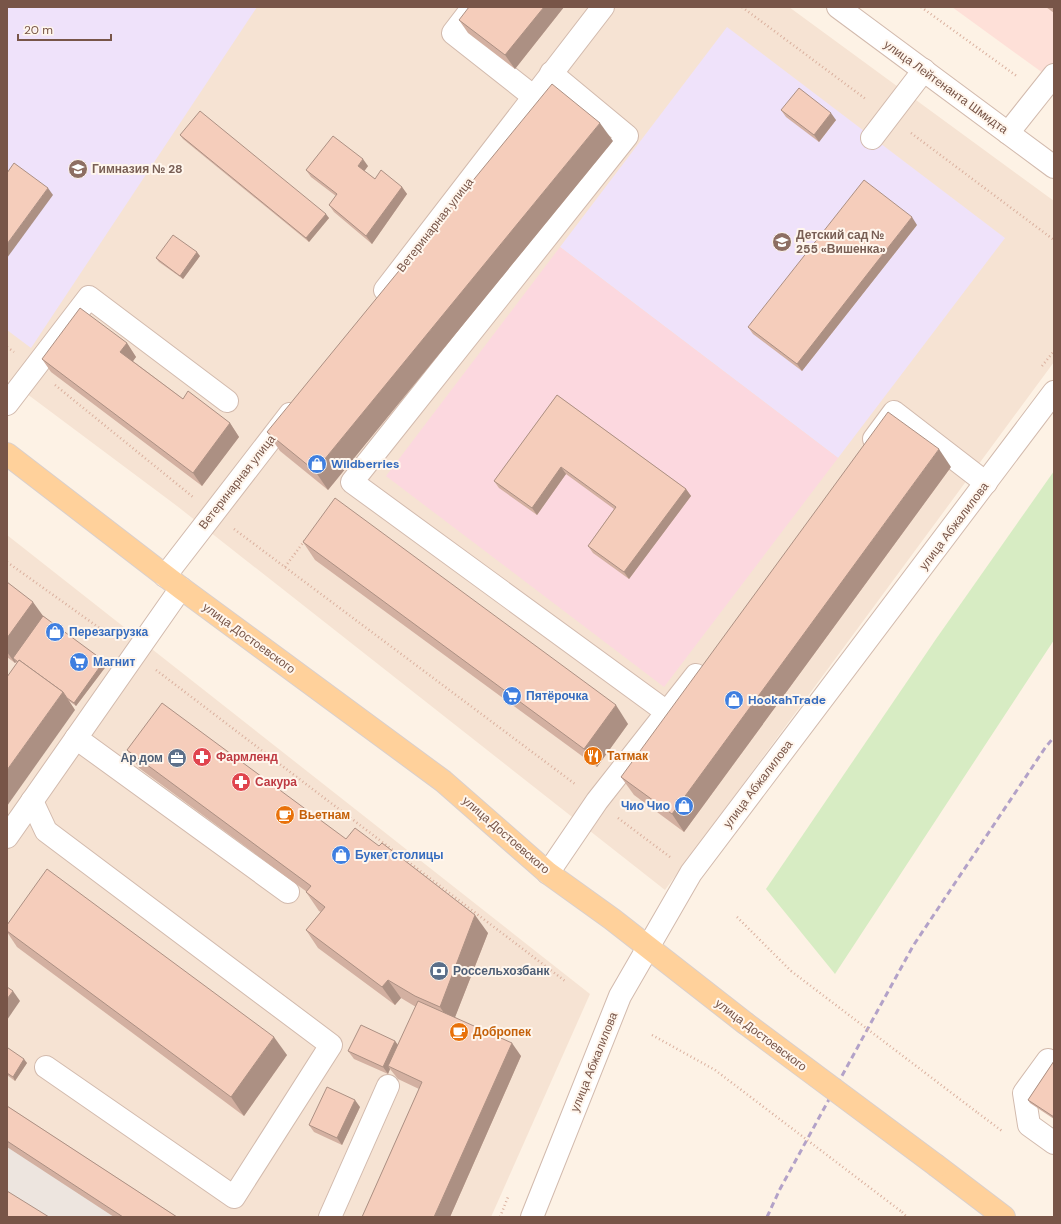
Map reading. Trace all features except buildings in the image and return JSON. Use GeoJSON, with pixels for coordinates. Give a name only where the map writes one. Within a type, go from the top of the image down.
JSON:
{"type":"FeatureCollection","features":[{"type":"Feature","properties":{"kind":"main road","name":"улица Достоевского"},"geometry":{"type":"LineString","coordinates":[[7,454],[173,582],[443,781],[548,873],[647,947],[744,1023],[1004,1217]]}},
{"type":"Feature","properties":{"kind":"street"},"geometry":{"type":"LineString","coordinates":[[473,7],[453,33],[534,97]]}},
{"type":"Feature","properties":{"kind":"street","name":"Ветеринарная улица"},"geometry":{"type":"LineString","coordinates":[[373,305],[603,7]]}},
{"type":"Feature","properties":{"kind":"street","name":"улица Лейтенанта Шмидта"},"geometry":{"type":"LineString","coordinates":[[851,11],[924,70],[1054,167]]}},
{"type":"Feature","properties":{"kind":"street"},"geometry":{"type":"LineString","coordinates":[[872,138],[924,70]]}},
{"type":"Feature","properties":{"kind":"street"},"geometry":{"type":"LineString","coordinates":[[552,74],[627,136],[352,482],[668,713]]}},
{"type":"Feature","properties":{"kind":"street"},"geometry":{"type":"LineString","coordinates":[[1008,133],[1041,94],[1054,75]]}},
{"type":"Feature","properties":{"kind":"street"},"geometry":{"type":"LineString","coordinates":[[7,404],[89,297],[227,401]]}},
{"type":"Feature","properties":{"kind":"street","name":"улица Абжалилова"},"geometry":{"type":"LineString","coordinates":[[532,1217],[620,996],[691,873],[1054,392]]}},
{"type":"Feature","properties":{"kind":"street","name":"Ветеринарная улица"},"geometry":{"type":"LineString","coordinates":[[7,837],[135,654],[173,582],[213,513],[300,400]]}},
{"type":"Feature","properties":{"kind":"street"},"geometry":{"type":"LineString","coordinates":[[861,457],[894,412],[986,483]]}},
{"type":"Feature","properties":{"kind":"street"},"geometry":{"type":"LineString","coordinates":[[548,873],[598,801],[707,661]]}},
{"type":"Feature","properties":{"kind":"street"},"geometry":{"type":"LineString","coordinates":[[76,738],[288,892]]}},
{"type":"Feature","properties":{"kind":"street"},"geometry":{"type":"LineString","coordinates":[[32,801],[46,831],[331,1045],[234,1197],[46,1067]]}},
{"type":"Feature","properties":{"kind":"street"},"geometry":{"type":"LineString","coordinates":[[1048,1060],[1024,1093],[1029,1125],[1054,1143]]}},
{"type":"Feature","properties":{"kind":"street"},"geometry":{"type":"LineString","coordinates":[[330,1217],[388,1086]]}},
{"type":"Feature","properties":{"kind":"path"},"geometry":{"type":"LineString","coordinates":[[921,7],[1041,94]]}},
{"type":"Feature","properties":{"kind":"path"},"geometry":{"type":"LineString","coordinates":[[7,347],[34,367],[213,513],[598,801],[659,850],[674,860]]}},
{"type":"Feature","properties":{"kind":"path"},"geometry":{"type":"LineString","coordinates":[[285,567],[309,536]]}},
{"type":"Feature","properties":{"kind":"path"},"geometry":{"type":"LineString","coordinates":[[7,562],[135,654],[565,981]]}},
{"type":"Feature","properties":{"kind":"path"},"geometry":{"type":"LineString","coordinates":[[737,917],[791,971],[978,1113]]}},
{"type":"Feature","properties":{"kind":"path"},"geometry":{"type":"LineString","coordinates":[[652,1035],[715,1070],[907,1217]]}},
{"type":"Feature","properties":{"kind":"shaded area"},"geometry":{"type":"Polygon","coordinates":[[[7,7],[789,7],[1054,201],[1054,362],[665,890],[177,506],[7,379],[7,7]]]}},
{"type":"Feature","properties":{"kind":"shaded area","name":"Гимназия № 28"},"geometry":{"type":"Polygon","coordinates":[[[7,7],[257,7],[31,348],[7,330],[7,7]]]}},
{"type":"Feature","properties":{"kind":"shaded area"},"geometry":{"type":"Polygon","coordinates":[[[952,7],[1054,7],[1054,81],[952,7]]]}},
{"type":"Feature","properties":{"kind":"shaded area","name":"Детский сад № 255 «Вишенка»"},"geometry":{"type":"Polygon","coordinates":[[[727,27],[1005,238],[838,458],[560,247],[727,27]]]}},
{"type":"Feature","properties":{"kind":"shaded area"},"geometry":{"type":"Polygon","coordinates":[[[560,247],[838,458],[664,687],[386,476],[560,247]]]}},
{"type":"Feature","properties":{"kind":"shaded area"},"geometry":{"type":"Polygon","coordinates":[[[7,535],[590,994],[491,1217],[158,1217],[7,1119],[7,535]]]}},
{"type":"Feature","properties":{"kind":"shaded area"},"geometry":{"type":"Polygon","coordinates":[[[7,1122],[150,1217],[7,1217],[7,1122]]]}},
{"type":"Feature","properties":{"kind":"green space"},"geometry":{"type":"Polygon","coordinates":[[[1054,471],[1054,640],[835,974],[766,889],[936,639],[1054,471]]]}},
{"type":"Feature","properties":{"kind":"railway"},"geometry":{"type":"LineString","coordinates":[[767,1217],[780,1189],[913,946],[1045,748],[1054,737]]}},
{"type":"Feature","properties":{"kind":"place","name":"Гимназия № 28"},"geometry":{"type":"Point","coordinates":[78,169]}},
{"type":"Feature","properties":{"kind":"place","name":"Детский сад № 255 «Вишенка»"},"geometry":{"type":"Point","coordinates":[782,242]}},
{"type":"Feature","properties":{"kind":"place","name":"Wildberries"},"geometry":{"type":"Point","coordinates":[317,464]}},
{"type":"Feature","properties":{"kind":"place","name":"Перезагрузка"},"geometry":{"type":"Point","coordinates":[55,632]}},
{"type":"Feature","properties":{"kind":"place","name":"Магнит"},"geometry":{"type":"Point","coordinates":[79,662]}},
{"type":"Feature","properties":{"kind":"place","name":"Пятёрочка"},"geometry":{"type":"Point","coordinates":[512,696]}},
{"type":"Feature","properties":{"kind":"place","name":"HookahTrade"},"geometry":{"type":"Point","coordinates":[734,700]}},
{"type":"Feature","properties":{"kind":"place","name":"Татмак"},"geometry":{"type":"Point","coordinates":[593,756]}},
{"type":"Feature","properties":{"kind":"place","name":"Фармленд"},"geometry":{"type":"Point","coordinates":[202,757]}},
{"type":"Feature","properties":{"kind":"place","name":"Ар дом"},"geometry":{"type":"Point","coordinates":[177,758]}},
{"type":"Feature","properties":{"kind":"place","name":"Сакура"},"geometry":{"type":"Point","coordinates":[241,782]}},
{"type":"Feature","properties":{"kind":"place","name":"Чио Чио"},"geometry":{"type":"Point","coordinates":[684,806]}},
{"type":"Feature","properties":{"kind":"place","name":"Вьетнам"},"geometry":{"type":"Point","coordinates":[285,815]}},
{"type":"Feature","properties":{"kind":"place","name":"Букет столицы"},"geometry":{"type":"Point","coordinates":[341,855]}},
{"type":"Feature","properties":{"kind":"place","name":"Россельхозбанк"},"geometry":{"type":"Point","coordinates":[439,971]}},
{"type":"Feature","properties":{"kind":"place","name":"Добропек"},"geometry":{"type":"Point","coordinates":[459,1032]}}]}
